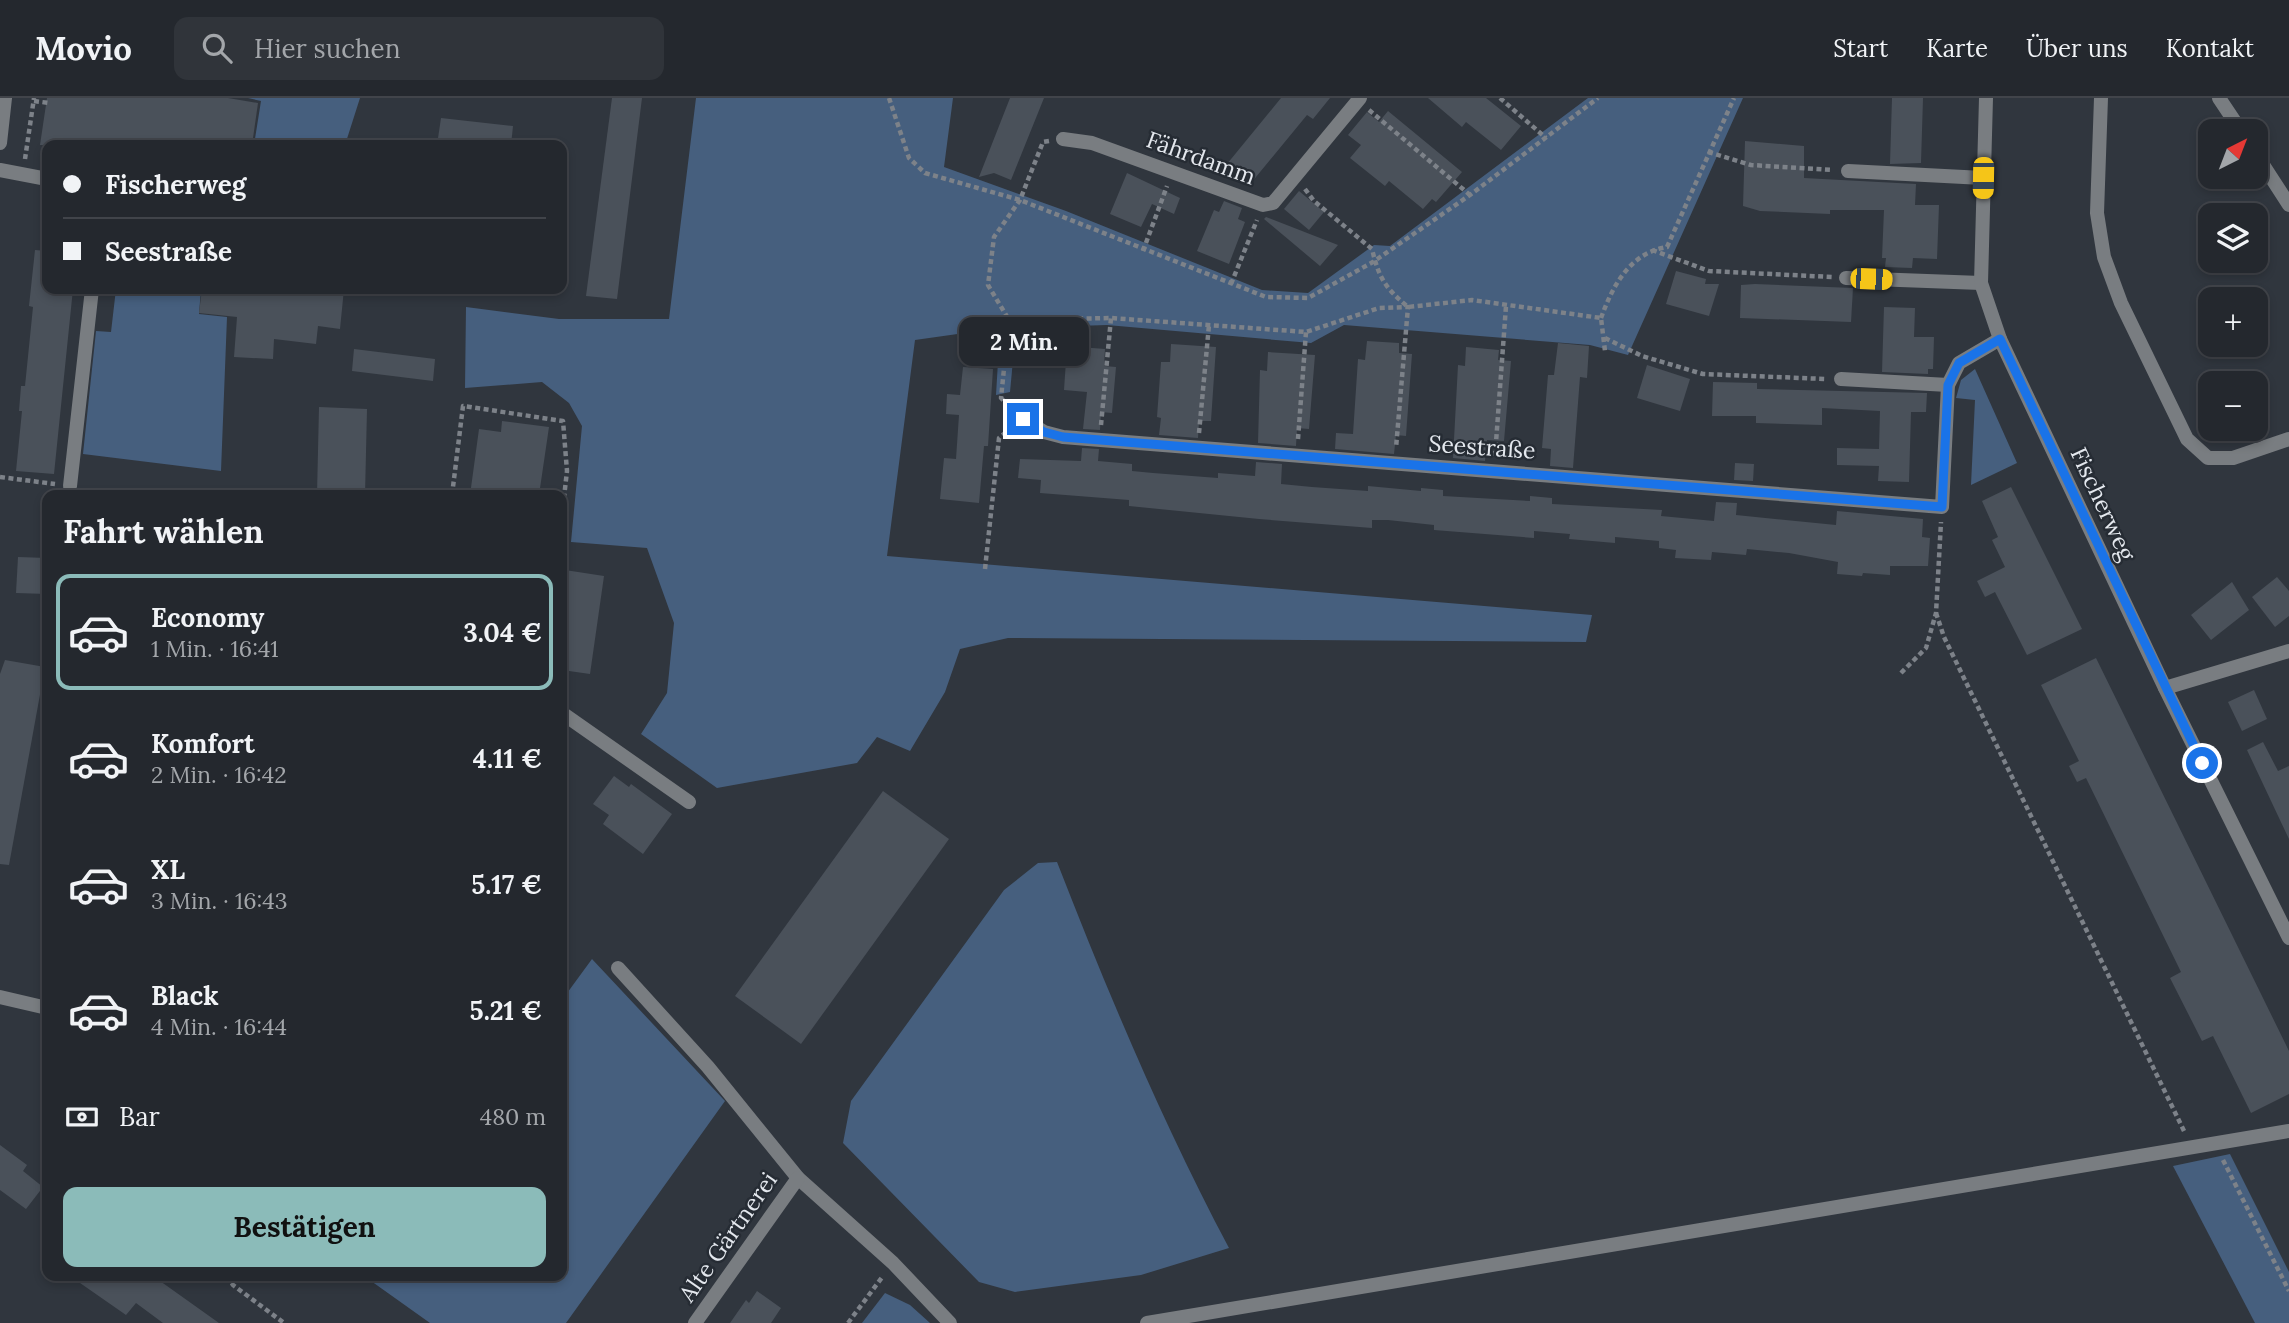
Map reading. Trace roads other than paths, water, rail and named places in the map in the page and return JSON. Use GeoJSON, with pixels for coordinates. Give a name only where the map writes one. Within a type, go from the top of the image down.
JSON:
{"type":"FeatureCollection","features":[{"type":"Feature","properties":{"kind":"street"},"geometry":{"type":"LineString","coordinates":[[0,143],[5,98]]}},
{"type":"Feature","properties":{"kind":"street","name":"Fischerweg"},"geometry":{"type":"LineString","coordinates":[[1986,98],[1982,283],[2000,339],[2165,688],[2289,938]]}},
{"type":"Feature","properties":{"kind":"street"},"geometry":{"type":"LineString","coordinates":[[2101,98],[2097,213],[2104,257],[2120,303],[2187,439],[2208,458],[2233,458],[2289,439]]}},
{"type":"Feature","properties":{"kind":"street"},"geometry":{"type":"LineString","coordinates":[[2219,98],[2233,119]]}},
{"type":"Feature","properties":{"kind":"street","name":"Fährdamm"},"geometry":{"type":"LineString","coordinates":[[1063,139],[1092,143],[1263,205],[1273,203],[1359,99]]}},
{"type":"Feature","properties":{"kind":"street"},"geometry":{"type":"LineString","coordinates":[[0,170],[42,178]]}},
{"type":"Feature","properties":{"kind":"street"},"geometry":{"type":"LineString","coordinates":[[1847,171],[1983,178]]}},
{"type":"Feature","properties":{"kind":"street"},"geometry":{"type":"LineString","coordinates":[[2268,173],[2289,205]]}},
{"type":"Feature","properties":{"kind":"street"},"geometry":{"type":"LineString","coordinates":[[1846,278],[1982,283]]}},
{"type":"Feature","properties":{"kind":"street"},"geometry":{"type":"LineString","coordinates":[[70,486],[91,294]]}},
{"type":"Feature","properties":{"kind":"street"},"geometry":{"type":"LineString","coordinates":[[1841,380],[1948,385],[1959,363],[2000,339]]}},
{"type":"Feature","properties":{"kind":"street","name":"Seestraße"},"geometry":{"type":"LineString","coordinates":[[1023,419],[1044,432],[1100,440],[1942,507],[1948,385]]}},
{"type":"Feature","properties":{"kind":"street"},"geometry":{"type":"LineString","coordinates":[[2165,688],[2289,651]]}},
{"type":"Feature","properties":{"kind":"street"},"geometry":{"type":"LineString","coordinates":[[567,717],[689,802]]}},
{"type":"Feature","properties":{"kind":"street"},"geometry":{"type":"LineString","coordinates":[[618,968],[708,1067],[798,1178],[893,1263],[950,1323]]}},
{"type":"Feature","properties":{"kind":"street"},"geometry":{"type":"LineString","coordinates":[[0,997],[42,1007]]}},
{"type":"Feature","properties":{"kind":"street"},"geometry":{"type":"LineString","coordinates":[[1147,1323],[2289,1131]]}},
{"type":"Feature","properties":{"kind":"street","name":"Alte Gärtnerei"},"geometry":{"type":"LineString","coordinates":[[695,1323],[798,1178]]}}]}
